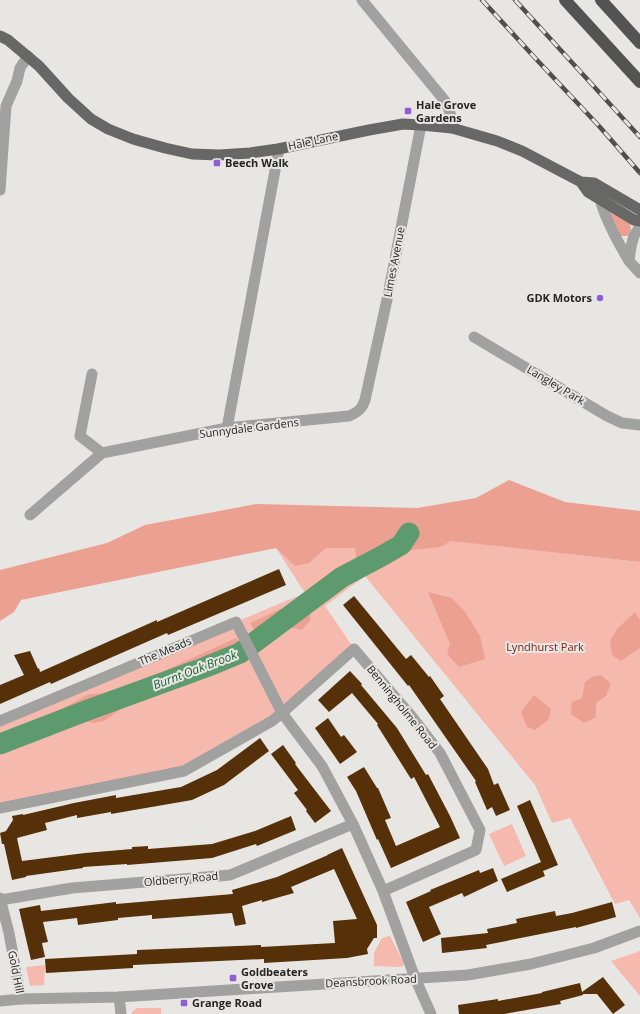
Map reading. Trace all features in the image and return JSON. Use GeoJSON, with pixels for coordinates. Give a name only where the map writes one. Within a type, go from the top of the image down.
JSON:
{"type":"FeatureCollection","features":[{"type":"Feature","properties":{"kind":"highway"},"geometry":{"type":"LineString","coordinates":[[565,0],[640,82]]}},
{"type":"Feature","properties":{"kind":"highway"},"geometry":{"type":"LineString","coordinates":[[600,0],[640,43]]}},
{"type":"Feature","properties":{"kind":"main road","name":"Hale Lane"},"geometry":{"type":"LineString","coordinates":[[0,36],[8,40],[39,66],[68,98],[91,119],[108,129],[133,139],[165,148],[192,154],[219,155],[250,153],[279,149],[403,124],[452,128],[497,141],[522,151],[581,182],[594,183],[640,210]]}},
{"type":"Feature","properties":{"kind":"main road","name":"Hale Lane"},"geometry":{"type":"LineString","coordinates":[[581,182],[588,192],[634,220],[640,221]]}},
{"type":"Feature","properties":{"kind":"street"},"geometry":{"type":"LineString","coordinates":[[362,0],[445,101],[450,109],[452,128]]}},
{"type":"Feature","properties":{"kind":"street"},"geometry":{"type":"LineString","coordinates":[[0,190],[6,106],[17,81],[20,68],[28,56]]}},
{"type":"Feature","properties":{"kind":"street","name":"Limes Avenue"},"geometry":{"type":"LineString","coordinates":[[365,400],[388,295],[421,125]]}},
{"type":"Feature","properties":{"kind":"street"},"geometry":{"type":"LineString","coordinates":[[227,428],[279,149]]}},
{"type":"Feature","properties":{"kind":"street"},"geometry":{"type":"LineString","coordinates":[[600,199],[602,208],[615,236],[629,261],[640,273]]}},
{"type":"Feature","properties":{"kind":"street"},"geometry":{"type":"LineString","coordinates":[[629,261],[633,241],[637,230],[640,228]]}},
{"type":"Feature","properties":{"kind":"street","name":"Langley Park"},"geometry":{"type":"LineString","coordinates":[[474,337],[607,416],[622,423],[640,425]]}},
{"type":"Feature","properties":{"kind":"street"},"geometry":{"type":"LineString","coordinates":[[30,515],[102,452],[80,436],[92,374]]}},
{"type":"Feature","properties":{"kind":"street","name":"Sunnydale Gardens"},"geometry":{"type":"LineString","coordinates":[[102,452],[227,428],[349,416],[360,410],[365,400]]}},
{"type":"Feature","properties":{"kind":"street","name":"The Meads"},"geometry":{"type":"LineString","coordinates":[[0,721],[236,622],[282,713]]}},
{"type":"Feature","properties":{"kind":"street","name":"Benningholme Road"},"geometry":{"type":"LineString","coordinates":[[282,713],[354,649],[413,718],[440,753],[480,830],[476,850],[383,891]]}},
{"type":"Feature","properties":{"kind":"street"},"geometry":{"type":"LineString","coordinates":[[0,808],[184,771],[272,721],[282,713],[322,766],[353,824],[383,891],[415,978],[431,1014]]}},
{"type":"Feature","properties":{"kind":"street","name":"Oldberry Road"},"geometry":{"type":"LineString","coordinates":[[0,899],[72,888],[230,875],[353,824]]}},
{"type":"Feature","properties":{"kind":"street","name":"Gold Hill"},"geometry":{"type":"LineString","coordinates":[[0,899],[9,933],[21,999]]}},
{"type":"Feature","properties":{"kind":"street","name":"Deansbrook Road"},"geometry":{"type":"LineString","coordinates":[[0,1001],[21,999],[119,997],[468,975],[531,964],[594,948],[640,931]]}},
{"type":"Feature","properties":{"kind":"street"},"geometry":{"type":"LineString","coordinates":[[119,997],[120,1014]]}},
{"type":"Feature","properties":{"kind":"green space","name":"Lyndhurst Park"},"geometry":{"type":"Polygon","coordinates":[[[450,540],[640,562],[640,918],[629,900],[615,904],[570,818],[552,823],[535,785],[365,576],[325,606],[355,650],[282,713],[184,771],[0,808],[0,720],[305,593],[276,548],[450,540]]]}},
{"type":"Feature","properties":{"kind":"green space"},"geometry":{"type":"Polygon","coordinates":[[[512,824],[526,856],[504,866],[489,834],[512,824]]]}},
{"type":"Feature","properties":{"kind":"green space"},"geometry":{"type":"Polygon","coordinates":[[[390,936],[404,963],[402,967],[374,966],[374,953],[382,938],[390,936]]]}},
{"type":"Feature","properties":{"kind":"green space"},"geometry":{"type":"Polygon","coordinates":[[[640,951],[640,996],[611,961],[640,951]]]}},
{"type":"Feature","properties":{"kind":"green space"},"geometry":{"type":"Polygon","coordinates":[[[45,965],[44,985],[30,986],[26,967],[45,965]]]}},
{"type":"Feature","properties":{"kind":"green space"},"geometry":{"type":"Polygon","coordinates":[[[137,1008],[161,1008],[161,1014],[132,1014],[132,1012],[137,1008]]]}},
{"type":"Feature","properties":{"kind":"shaded area"},"geometry":{"type":"Polygon","coordinates":[[[611,211],[630,224],[631,228],[629,236],[620,236],[609,212],[611,211]]]}},
{"type":"Feature","properties":{"kind":"shaded area"},"geometry":{"type":"Polygon","coordinates":[[[509,480],[565,502],[640,511],[640,562],[451,541],[440,547],[411,550],[379,561],[333,587],[310,608],[310,620],[302,630],[285,626],[261,641],[250,623],[289,605],[357,562],[355,548],[326,548],[309,563],[295,566],[276,548],[21,600],[14,612],[0,621],[0,570],[107,543],[145,525],[256,504],[417,508],[476,498],[509,480]]]}},
{"type":"Feature","properties":{"kind":"shaded area"},"geometry":{"type":"Polygon","coordinates":[[[428,592],[452,598],[465,612],[480,636],[485,659],[459,667],[447,654],[450,644],[428,592]]]}},
{"type":"Feature","properties":{"kind":"shaded area"},"geometry":{"type":"Polygon","coordinates":[[[635,612],[640,620],[640,648],[621,661],[612,655],[610,641],[617,629],[635,612]]]}},
{"type":"Feature","properties":{"kind":"shaded area"},"geometry":{"type":"Polygon","coordinates":[[[236,638],[246,655],[128,704],[104,721],[93,723],[80,720],[0,750],[0,736],[60,710],[89,694],[116,693],[236,638]]]}},
{"type":"Feature","properties":{"kind":"shaded area"},"geometry":{"type":"Polygon","coordinates":[[[601,675],[611,684],[606,696],[596,703],[596,717],[584,723],[571,714],[572,702],[582,698],[585,682],[594,676],[601,675]]]}},
{"type":"Feature","properties":{"kind":"shaded area"},"geometry":{"type":"Polygon","coordinates":[[[534,695],[551,709],[549,719],[535,730],[527,727],[521,712],[534,695]]]}},
{"type":"Feature","properties":{"kind":"building"},"geometry":{"type":"Polygon","coordinates":[[[279,569],[286,585],[168,635],[167,633],[51,684],[50,682],[0,704],[0,685],[24,675],[14,655],[30,651],[40,672],[157,620],[157,622],[279,569]]]}},
{"type":"Feature","properties":{"kind":"building"},"geometry":{"type":"Polygon","coordinates":[[[354,596],[406,659],[411,655],[429,677],[430,676],[444,696],[440,699],[488,769],[494,785],[498,783],[510,810],[496,816],[492,807],[487,810],[475,782],[476,781],[409,685],[408,686],[343,605],[354,596]]]}},
{"type":"Feature","properties":{"kind":"building"},"geometry":{"type":"Polygon","coordinates":[[[350,671],[397,728],[426,775],[428,774],[460,838],[391,868],[356,791],[347,777],[364,767],[378,788],[391,818],[385,820],[396,846],[440,827],[414,777],[411,779],[377,725],[378,724],[352,693],[329,712],[318,700],[350,671]]]}},
{"type":"Feature","properties":{"kind":"building"},"geometry":{"type":"Polygon","coordinates":[[[328,718],[341,737],[344,735],[357,752],[340,764],[315,728],[328,718]]]}},
{"type":"Feature","properties":{"kind":"building"},"geometry":{"type":"Polygon","coordinates":[[[260,738],[269,751],[224,785],[192,800],[111,814],[111,812],[77,818],[77,815],[45,823],[47,830],[17,838],[22,861],[132,849],[132,847],[148,846],[148,849],[212,844],[255,831],[291,816],[296,830],[257,846],[256,844],[212,858],[83,867],[26,876],[12,880],[0,833],[6,831],[13,820],[12,816],[116,795],[116,798],[181,787],[217,770],[260,738]]]}},
{"type":"Feature","properties":{"kind":"building"},"geometry":{"type":"Polygon","coordinates":[[[283,745],[296,763],[295,764],[331,811],[315,823],[294,793],[298,790],[271,754],[283,745]]]}},
{"type":"Feature","properties":{"kind":"building"},"geometry":{"type":"Polygon","coordinates":[[[530,800],[558,865],[543,871],[545,876],[507,892],[501,879],[541,862],[517,806],[530,800]]]}},
{"type":"Feature","properties":{"kind":"building"},"geometry":{"type":"Polygon","coordinates":[[[342,848],[377,925],[377,938],[374,938],[367,949],[368,954],[347,958],[264,963],[264,959],[133,965],[133,968],[46,973],[45,959],[137,954],[137,950],[261,945],[261,947],[335,943],[333,921],[357,919],[334,869],[291,887],[294,893],[242,906],[246,924],[235,926],[232,913],[152,919],[152,915],[118,918],[118,920],[78,925],[77,918],[43,922],[48,942],[42,943],[45,957],[31,960],[19,909],[40,905],[41,911],[116,902],[116,904],[233,894],[232,890],[277,877],[342,848]]]}},
{"type":"Feature","properties":{"kind":"building"},"geometry":{"type":"Polygon","coordinates":[[[493,868],[498,881],[464,897],[462,893],[429,907],[441,934],[423,942],[406,902],[431,891],[430,890],[479,870],[480,873],[493,868]]]}},
{"type":"Feature","properties":{"kind":"building"},"geometry":{"type":"Polygon","coordinates":[[[612,902],[616,917],[576,928],[486,945],[487,948],[442,953],[441,938],[488,933],[487,929],[517,923],[516,919],[555,911],[556,916],[612,902]]]}},
{"type":"Feature","properties":{"kind":"building"},"geometry":{"type":"Polygon","coordinates":[[[603,977],[625,1005],[613,1014],[597,994],[583,994],[560,1001],[561,1004],[504,1014],[459,1014],[458,1005],[498,999],[498,1001],[542,993],[580,983],[582,992],[603,977]]]}},
{"type":"Feature","properties":{"kind":"waterway","name":"Burnt Oak Brook"},"geometry":{"type":"LineString","coordinates":[[0,744],[240,653],[342,577],[401,545],[409,533]]}},
{"type":"Feature","properties":{"kind":"railway"},"geometry":{"type":"LineString","coordinates":[[482,0],[599,126],[640,173]]}},
{"type":"Feature","properties":{"kind":"railway"},"geometry":{"type":"LineString","coordinates":[[515,0],[640,137]]}},
{"type":"Feature","properties":{"kind":"place","name":"Hale Grove Gardens"},"geometry":{"type":"Point","coordinates":[408,111]}},
{"type":"Feature","properties":{"kind":"place","name":"Beech Walk"},"geometry":{"type":"Point","coordinates":[217,163]}},
{"type":"Feature","properties":{"kind":"place","name":"GDK Motors"},"geometry":{"type":"Point","coordinates":[600,298]}},
{"type":"Feature","properties":{"kind":"place","name":"Goldbeaters Grove"},"geometry":{"type":"Point","coordinates":[233,978]}},
{"type":"Feature","properties":{"kind":"place","name":"Grange Road"},"geometry":{"type":"Point","coordinates":[184,1003]}}]}
